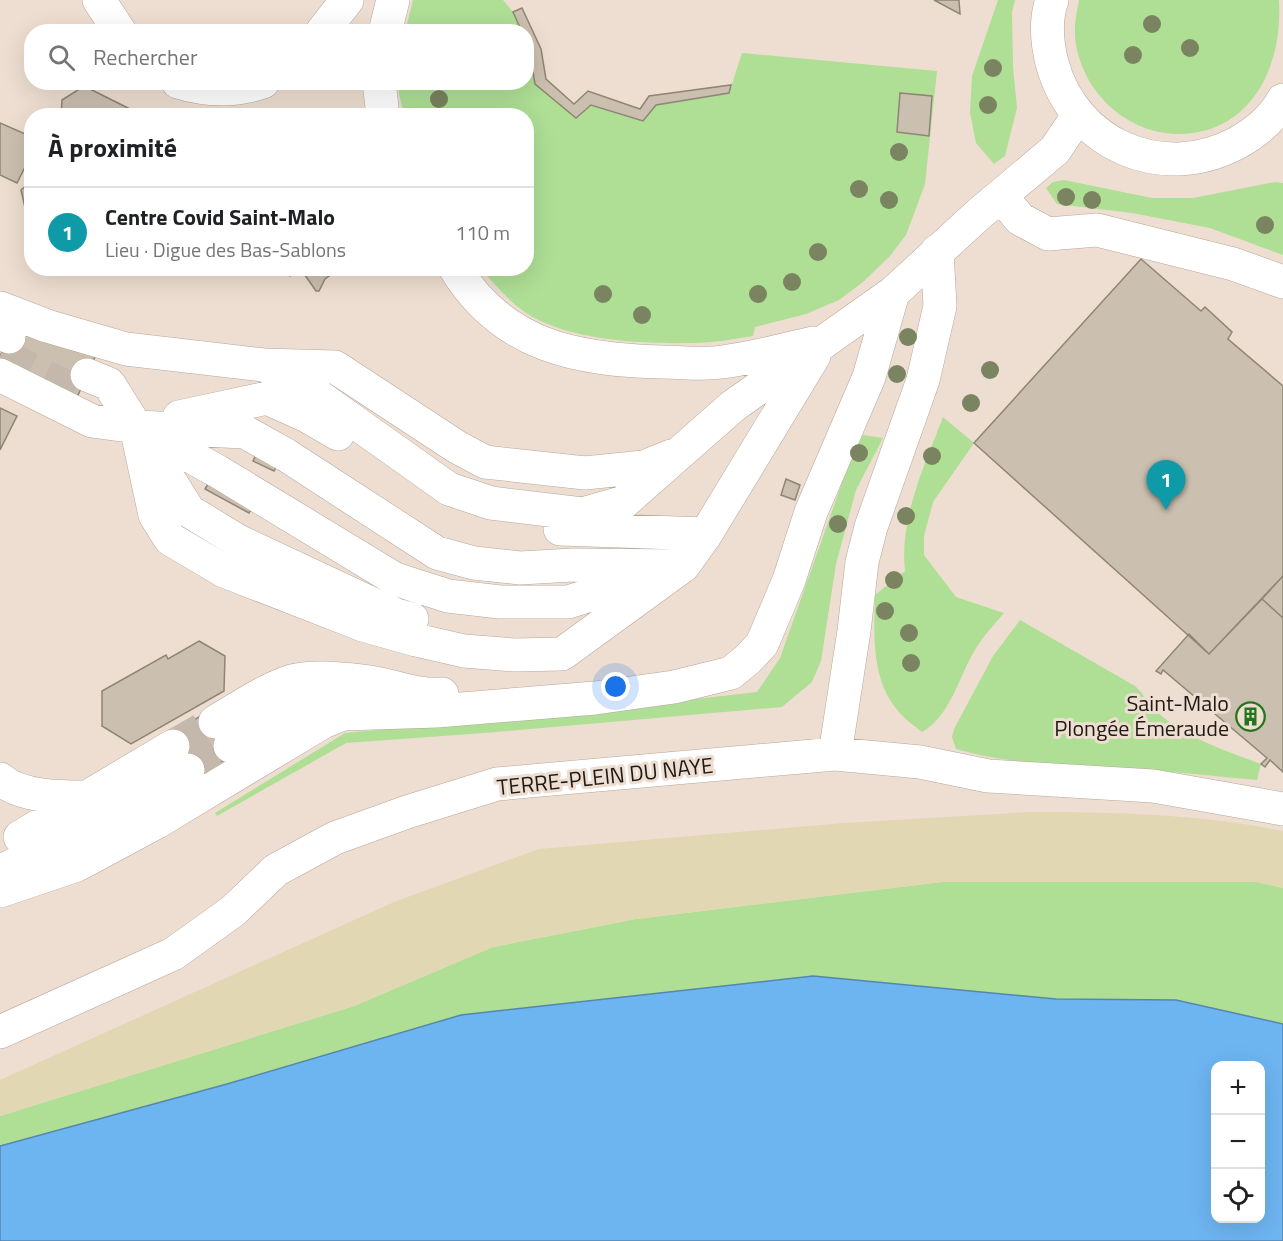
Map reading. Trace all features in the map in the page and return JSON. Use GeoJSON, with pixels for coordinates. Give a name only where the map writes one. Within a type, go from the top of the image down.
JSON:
{"type":"FeatureCollection","features":[{"type":"Feature","properties":{"kind":"main road"},"geometry":{"type":"LineString","coordinates":[[99,0],[115,24]]}},
{"type":"Feature","properties":{"kind":"main road"},"geometry":{"type":"LineString","coordinates":[[328,24],[347,0]]}},
{"type":"Feature","properties":{"kind":"main road"},"geometry":{"type":"LineString","coordinates":[[387,24],[393,0]]}},
{"type":"Feature","properties":{"kind":"main road"},"geometry":{"type":"LineString","coordinates":[[1052,0],[1049,8],[1048,46],[1058,84],[1078,116],[1107,141],[1143,156],[1181,160],[1218,153],[1252,135],[1282,105]]}},
{"type":"Feature","properties":{"kind":"main road"},"geometry":{"type":"LineString","coordinates":[[380,90],[382,108]]}},
{"type":"Feature","properties":{"kind":"main road"},"geometry":{"type":"LineString","coordinates":[[683,566],[573,565],[520,568],[474,563],[437,553],[406,535],[296,461],[245,432],[136,427],[92,421],[2,343],[47,326],[126,349],[264,365],[335,367],[457,447],[485,462],[585,473],[671,462],[733,406],[894,293],[937,251],[1055,150],[1078,116]]}},
{"type":"Feature","properties":{"kind":"main road"},"geometry":{"type":"LineString","coordinates":[[1001,196],[1020,219],[1048,234],[1097,230],[1233,264],[1283,282]]}},
{"type":"Feature","properties":{"kind":"main road"},"geometry":{"type":"LineString","coordinates":[[836,754],[862,562],[871,527],[923,380],[940,306],[937,251]]}},
{"type":"Feature","properties":{"kind":"main road"},"geometry":{"type":"LineString","coordinates":[[461,276],[485,306],[518,332],[554,348],[588,357],[721,362],[823,341]]}},
{"type":"Feature","properties":{"kind":"main road"},"geometry":{"type":"LineString","coordinates":[[0,908],[157,822],[323,722],[343,714],[437,711],[595,698],[674,687],[731,673],[762,644],[789,580],[811,512],[869,377],[894,293]]}},
{"type":"Feature","properties":{"kind":"main road"},"geometry":{"type":"LineString","coordinates":[[136,427],[189,511],[237,540],[396,615],[463,632],[504,636],[563,636],[652,589],[683,566],[706,534],[823,341]]}},
{"type":"Feature","properties":{"kind":"main road"},"geometry":{"type":"LineString","coordinates":[[83,384],[99,402],[136,427],[217,471],[395,579],[448,596],[500,602],[568,602],[683,566]]}},
{"type":"Feature","properties":{"kind":"main road"},"geometry":{"type":"LineString","coordinates":[[136,427],[255,422],[398,510],[436,530],[472,541],[508,546],[574,549],[706,534]]}},
{"type":"Feature","properties":{"kind":"main road"},"geometry":{"type":"LineString","coordinates":[[223,734],[338,693],[371,692],[420,695],[731,673]]}},
{"type":"Feature","properties":{"kind":"main road","name":"TERRE-PLEIN DU NAYE"},"geometry":{"type":"LineString","coordinates":[[0,1032],[173,954],[233,911],[276,870],[335,838],[407,812],[497,784],[836,754],[920,762],[988,776],[1153,786],[1283,808]]}},
{"type":"Feature","properties":{"kind":"main road"},"geometry":{"type":"LineString","coordinates":[[0,848],[87,797],[180,758],[139,797],[0,872]]}},
{"type":"Feature","properties":{"kind":"main road"},"geometry":{"type":"LineString","coordinates":[[0,779],[23,791],[52,796],[139,797]]}},
{"type":"Feature","properties":{"kind":"main road"},"geometry":{"type":"LineString","coordinates":[[0,891],[77,865]]}},
{"type":"Feature","properties":{"kind":"main road"},"geometry":{"type":"LineString","coordinates":[[0,899],[77,865]]}},
{"type":"Feature","properties":{"kind":"green space"},"geometry":{"type":"Polygon","coordinates":[[[413,0],[503,0],[513,12],[518,24],[407,24],[413,0]]]}},
{"type":"Feature","properties":{"kind":"green space"},"geometry":{"type":"Polygon","coordinates":[[[998,0],[1015,0],[1012,12],[1013,67],[1017,108],[1005,156],[994,164],[976,143],[970,113],[972,76],[998,0]]]}},
{"type":"Feature","properties":{"kind":"green space"},"geometry":{"type":"Polygon","coordinates":[[[1079,0],[1279,0],[1279,25],[1268,71],[1258,91],[1244,108],[1227,122],[1206,130],[1181,134],[1162,133],[1144,128],[1112,109],[1089,80],[1081,63],[1075,39],[1079,0]]]}},
{"type":"Feature","properties":{"kind":"green space"},"geometry":{"type":"Polygon","coordinates":[[[742,53],[937,71],[925,184],[906,235],[890,256],[863,282],[839,300],[806,314],[755,327],[753,336],[701,343],[632,341],[588,336],[548,324],[531,316],[510,300],[487,276],[534,276],[534,108],[402,108],[399,90],[534,90],[534,76],[535,84],[576,117],[591,105],[643,121],[656,105],[729,93],[742,53]]]}},
{"type":"Feature","properties":{"kind":"green space"},"geometry":{"type":"Polygon","coordinates":[[[1064,180],[1152,198],[1193,198],[1275,182],[1283,183],[1283,255],[1210,228],[1132,213],[1057,204],[1046,188],[1053,182],[1064,180]]]}},
{"type":"Feature","properties":{"kind":"green space"},"geometry":{"type":"Polygon","coordinates":[[[943,417],[974,443],[933,502],[924,536],[924,555],[956,597],[1004,613],[978,645],[940,717],[922,732],[898,711],[887,695],[882,682],[876,653],[875,595],[905,571],[904,551],[910,512],[921,473],[943,417]]]}},
{"type":"Feature","properties":{"kind":"green space"},"geometry":{"type":"Polygon","coordinates":[[[863,435],[883,438],[856,490],[836,564],[821,661],[812,682],[782,707],[346,743],[217,816],[215,813],[345,733],[757,692],[780,658],[848,466],[863,435]]]}},
{"type":"Feature","properties":{"kind":"green space"},"geometry":{"type":"Polygon","coordinates":[[[1020,620],[1135,686],[1153,708],[1180,729],[1233,754],[1261,764],[1257,780],[1039,764],[956,749],[952,737],[954,729],[993,656],[1020,620]]]}},
{"type":"Feature","properties":{"kind":"green space"},"geometry":{"type":"Polygon","coordinates":[[[942,882],[1256,882],[1283,888],[1283,1241],[107,1241],[0,1193],[0,1116],[354,1006],[493,947],[636,919],[942,882]]]}},
{"type":"Feature","properties":{"kind":"sand"},"geometry":{"type":"Polygon","coordinates":[[[1030,812],[1157,815],[1252,825],[1283,831],[1283,888],[1256,882],[942,882],[636,919],[493,947],[354,1006],[0,1116],[0,1080],[394,902],[539,849],[844,823],[1030,812]]]}},
{"type":"Feature","properties":{"kind":"water"},"geometry":{"type":"Polygon","coordinates":[[[813,976],[1056,999],[1176,1000],[1283,1024],[1283,1241],[0,1241],[0,1146],[227,1084],[461,1015],[813,976]]]}},
{"type":"Feature","properties":{"kind":"building"},"geometry":{"type":"Polygon","coordinates":[[[934,0],[959,0],[960,14],[934,0]]]}},
{"type":"Feature","properties":{"kind":"building"},"geometry":{"type":"Polygon","coordinates":[[[522,8],[529,24],[518,24],[513,12],[522,8]]]}},
{"type":"Feature","properties":{"kind":"building"},"geometry":{"type":"Polygon","coordinates":[[[534,34],[541,49],[546,79],[574,104],[588,91],[640,109],[649,96],[731,85],[729,93],[656,105],[643,121],[591,105],[576,118],[535,84],[534,34]]]}},
{"type":"Feature","properties":{"kind":"building"},"geometry":{"type":"Polygon","coordinates":[[[78,90],[92,90],[128,108],[62,108],[62,100],[78,90]]]}},
{"type":"Feature","properties":{"kind":"building"},"geometry":{"type":"Polygon","coordinates":[[[900,93],[932,96],[929,136],[897,132],[900,93]]]}},
{"type":"Feature","properties":{"kind":"building"},"geometry":{"type":"Polygon","coordinates":[[[0,123],[24,134],[24,169],[17,183],[0,175],[0,123]]]}},
{"type":"Feature","properties":{"kind":"building"},"geometry":{"type":"Polygon","coordinates":[[[24,188],[24,203],[21,190],[24,188]]]}},
{"type":"Feature","properties":{"kind":"building"},"geometry":{"type":"Polygon","coordinates":[[[1141,259],[1201,311],[1205,307],[1232,332],[1228,339],[1283,386],[1283,576],[1209,654],[974,443],[1141,259]]]}},
{"type":"Feature","properties":{"kind":"building"},"geometry":{"type":"Polygon","coordinates":[[[306,276],[329,276],[319,291],[316,291],[306,276]]]}},
{"type":"Feature","properties":{"kind":"building"},"geometry":{"type":"Polygon","coordinates":[[[18,321],[95,357],[75,402],[0,366],[0,356],[18,321]]]}},
{"type":"Feature","properties":{"kind":"building"},"geometry":{"type":"Polygon","coordinates":[[[0,408],[17,416],[0,450],[0,408]]]}},
{"type":"Feature","properties":{"kind":"building"},"geometry":{"type":"Polygon","coordinates":[[[259,449],[280,460],[274,471],[253,461],[259,449]]]}},
{"type":"Feature","properties":{"kind":"building"},"geometry":{"type":"Polygon","coordinates":[[[212,477],[256,501],[249,513],[205,489],[212,477]]]}},
{"type":"Feature","properties":{"kind":"building"},"geometry":{"type":"Polygon","coordinates":[[[786,479],[800,485],[795,500],[781,495],[786,479]]]}},
{"type":"Feature","properties":{"kind":"building"},"geometry":{"type":"Polygon","coordinates":[[[1283,576],[1283,618],[1262,599],[1283,576]]]}},
{"type":"Feature","properties":{"kind":"building","name":"Saint-Malo Plongée Émeraude"},"geometry":{"type":"Polygon","coordinates":[[[1262,599],[1283,618],[1283,772],[1270,760],[1265,767],[1261,764],[1267,758],[1163,670],[1161,674],[1156,671],[1189,634],[1209,654],[1262,599]]]}},
{"type":"Feature","properties":{"kind":"building"},"geometry":{"type":"Polygon","coordinates":[[[199,641],[225,656],[224,691],[131,744],[102,726],[102,691],[166,655],[168,659],[199,641]]]}},
{"type":"Feature","properties":{"kind":"building"},"geometry":{"type":"Polygon","coordinates":[[[209,711],[235,754],[193,779],[167,736],[209,711]]]}},
{"type":"Feature","properties":{"kind":"tunnel"},"geometry":{"type":"LineString","coordinates":[[1,354],[79,393]]}},
{"type":"Feature","properties":{"kind":"tunnel"},"geometry":{"type":"LineString","coordinates":[[173,746],[215,722]]}},
{"type":"Feature","properties":{"kind":"tunnel"},"geometry":{"type":"LineString","coordinates":[[188,770],[230,746]]}},
{"type":"Feature","properties":{"kind":"place","name":"Centre Covid Saint-Malo"},"geometry":{"type":"Point","coordinates":[1166,510]}},
{"type":"Feature","properties":{"kind":"place","name":"Saint-Malo Plongée Émeraude"},"geometry":{"type":"Point","coordinates":[1250,716]}}]}
